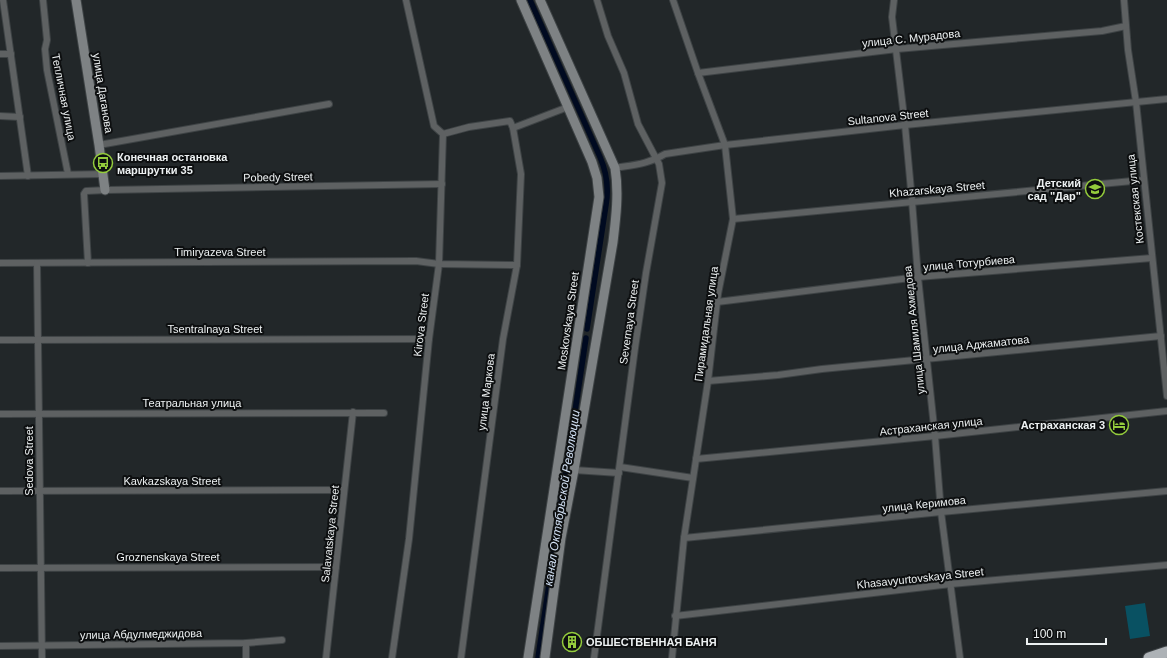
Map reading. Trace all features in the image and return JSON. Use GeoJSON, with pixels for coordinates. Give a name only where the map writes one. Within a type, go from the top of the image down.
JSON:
{"type":"FeatureCollection","features":[{"type":"Feature","properties":{"kind":"highway"},"geometry":{"type":"LineString","coordinates":[[1149,658],[1167,652]]}},
{"type":"Feature","properties":{"kind":"main road","name":"улица Даганова"},"geometry":{"type":"LineString","coordinates":[[76,0],[106,190]]}},
{"type":"Feature","properties":{"kind":"main road","name":"Moskovskaya Street"},"geometry":{"type":"LineString","coordinates":[[521,0],[592,162],[599,197],[588,334],[574,470],[561,538],[545,658]]}},
{"type":"Feature","properties":{"kind":"main road","name":"Moskovskaya Street"},"geometry":{"type":"LineString","coordinates":[[528,658],[588,334],[613,242],[617,206],[617,182],[615,168],[540,0]]}},
{"type":"Feature","properties":{"kind":"street"},"geometry":{"type":"LineString","coordinates":[[3,0],[28,176]]}},
{"type":"Feature","properties":{"kind":"street","name":"Тепличная улица"},"geometry":{"type":"LineString","coordinates":[[43,0],[47,40],[45,49],[47,70],[68,174]]}},
{"type":"Feature","properties":{"kind":"street"},"geometry":{"type":"LineString","coordinates":[[406,0],[434,126],[443,134],[469,127],[510,121],[513,128],[568,107]]}},
{"type":"Feature","properties":{"kind":"street","name":"Severnaya Street"},"geometry":{"type":"LineString","coordinates":[[594,658],[627,402],[644,288],[662,183],[659,164],[638,124],[624,73],[608,36],[597,0]]}},
{"type":"Feature","properties":{"kind":"street","name":"Пирамидальная улица"},"geometry":{"type":"LineString","coordinates":[[672,658],[684,538],[708,381],[717,302],[733,219],[725,145],[698,73],[674,0]]}},
{"type":"Feature","properties":{"kind":"street","name":"улица Шамиля Ахмедова"},"geometry":{"type":"LineString","coordinates":[[894,0],[892,16],[905,125],[941,512],[960,658]]}},
{"type":"Feature","properties":{"kind":"street","name":"Костекская улица"},"geometry":{"type":"LineString","coordinates":[[1124,0],[1167,396]]}},
{"type":"Feature","properties":{"kind":"street","name":"улица С. Мурадова"},"geometry":{"type":"LineString","coordinates":[[698,73],[897,49],[1102,31],[1126,26]]}},
{"type":"Feature","properties":{"kind":"street"},"geometry":{"type":"LineString","coordinates":[[0,54],[11,54]]}},
{"type":"Feature","properties":{"kind":"street","name":"Sultanova Street"},"geometry":{"type":"LineString","coordinates":[[615,168],[657,160],[665,154],[725,145],[905,125],[1167,99]]}},
{"type":"Feature","properties":{"kind":"street"},"geometry":{"type":"LineString","coordinates":[[100,145],[328,104]]}},
{"type":"Feature","properties":{"kind":"street"},"geometry":{"type":"LineString","coordinates":[[0,116],[20,117]]}},
{"type":"Feature","properties":{"kind":"street","name":"улица Маркова"},"geometry":{"type":"LineString","coordinates":[[462,658],[502,347],[516,265],[521,174],[513,128]]}},
{"type":"Feature","properties":{"kind":"street","name":"Kirova Street"},"geometry":{"type":"LineString","coordinates":[[392,658],[409,539],[429,339],[440,264],[443,134]]}},
{"type":"Feature","properties":{"kind":"street"},"geometry":{"type":"LineString","coordinates":[[0,176],[104,174]]}},
{"type":"Feature","properties":{"kind":"street","name":"Khazarskaya Street"},"geometry":{"type":"LineString","coordinates":[[733,219],[1143,180]]}},
{"type":"Feature","properties":{"kind":"street","name":"Pobedy Street"},"geometry":{"type":"LineString","coordinates":[[88,263],[84,194],[86,191],[442,184]]}},
{"type":"Feature","properties":{"kind":"street","name":"улица Тотурбиева"},"geometry":{"type":"LineString","coordinates":[[717,302],[918,277],[1152,258]]}},
{"type":"Feature","properties":{"kind":"street","name":"Timiryazeva Street"},"geometry":{"type":"LineString","coordinates":[[0,264],[416,261],[440,264],[516,265]]}},
{"type":"Feature","properties":{"kind":"street","name":"Sedova Street"},"geometry":{"type":"LineString","coordinates":[[37,263],[42,658]]}},
{"type":"Feature","properties":{"kind":"street","name":"улица Аджаматова"},"geometry":{"type":"LineString","coordinates":[[708,381],[1161,336]]}},
{"type":"Feature","properties":{"kind":"street","name":"Tsentralnaya Street"},"geometry":{"type":"LineString","coordinates":[[0,340],[429,339]]}},
{"type":"Feature","properties":{"kind":"street","name":"Астраханская улица"},"geometry":{"type":"LineString","coordinates":[[696,459],[935,436],[1167,411]]}},
{"type":"Feature","properties":{"kind":"street","name":"Salavatskaya Street"},"geometry":{"type":"LineString","coordinates":[[326,658],[353,412]]}},
{"type":"Feature","properties":{"kind":"street","name":"Театральная улица"},"geometry":{"type":"LineString","coordinates":[[0,414],[384,412]]}},
{"type":"Feature","properties":{"kind":"street"},"geometry":{"type":"LineString","coordinates":[[574,470],[619,470],[693,478]]}},
{"type":"Feature","properties":{"kind":"street","name":"Kavkazskaya Street"},"geometry":{"type":"LineString","coordinates":[[0,491],[344,490]]}},
{"type":"Feature","properties":{"kind":"street","name":"улица Керимова"},"geometry":{"type":"LineString","coordinates":[[684,538],[1167,491]]}},
{"type":"Feature","properties":{"kind":"street","name":"Khasavyurtovskaya Street"},"geometry":{"type":"LineString","coordinates":[[675,616],[951,584],[1167,565]]}},
{"type":"Feature","properties":{"kind":"street","name":"Groznenskaya Street"},"geometry":{"type":"LineString","coordinates":[[0,568],[336,567]]}},
{"type":"Feature","properties":{"kind":"street","name":"улица Абдулмеджидова"},"geometry":{"type":"LineString","coordinates":[[0,646],[246,642],[282,640]]}},
{"type":"Feature","properties":{"kind":"street"},"geometry":{"type":"LineString","coordinates":[[246,642],[246,658]]}},
{"type":"Feature","properties":{"kind":"shaded area"},"geometry":{"type":"Polygon","coordinates":[[[1145,603],[1150,636],[1130,639],[1125,606],[1145,603]]]}},
{"type":"Feature","properties":{"kind":"waterway","name":"канал Октябрьской Революции"},"geometry":{"type":"LineString","coordinates":[[530,0],[600,157],[606,175],[607,199],[587,329]]}},
{"type":"Feature","properties":{"kind":"waterway","name":"канал Октябрьской Революции"},"geometry":{"type":"LineString","coordinates":[[538,658],[586,338]]}},
{"type":"Feature","properties":{"kind":"place","name":"Конечная остановка маршрутки 35"},"geometry":{"type":"Point","coordinates":[103,163]}},
{"type":"Feature","properties":{"kind":"place","name":"Детский сад \"Дар\""},"geometry":{"type":"Point","coordinates":[1095,189]}},
{"type":"Feature","properties":{"kind":"place","name":"Астраханская 3"},"geometry":{"type":"Point","coordinates":[1119,425]}},
{"type":"Feature","properties":{"kind":"place","name":"ОБШЕСТВЕННАЯ БАНЯ"},"geometry":{"type":"Point","coordinates":[572,642]}}]}
